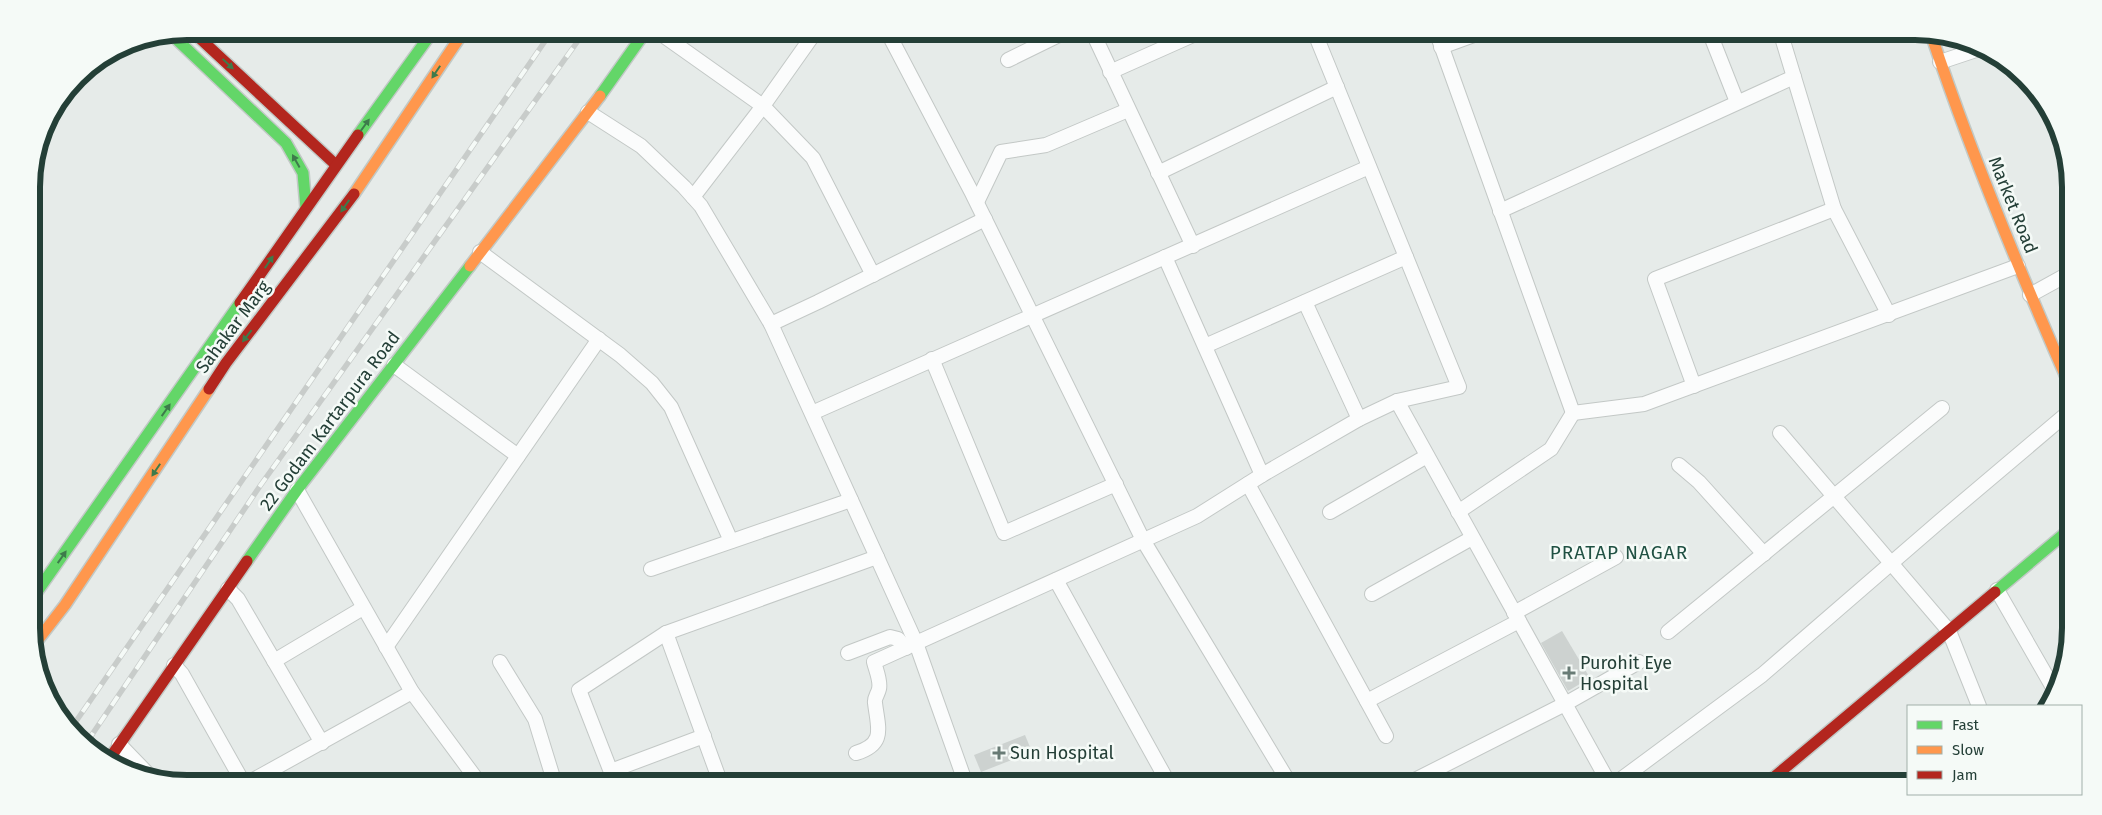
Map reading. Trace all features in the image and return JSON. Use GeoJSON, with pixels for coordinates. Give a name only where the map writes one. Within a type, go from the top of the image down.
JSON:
{"type":"FeatureCollection","features":[{"type":"Feature","properties":{"kind":"street"},"geometry":{"type":"LineString","coordinates":[[177,40],[286,143],[303,173],[306,208]]}},
{"type":"Feature","properties":{"kind":"street"},"geometry":{"type":"LineString","coordinates":[[202,40],[336,165]]}},
{"type":"Feature","properties":{"kind":"street","name":"Sahakar Marg"},"geometry":{"type":"LineString","coordinates":[[40,588],[156,425],[336,165],[426,40]]}},
{"type":"Feature","properties":{"kind":"street","name":"Sahakar Marg"},"geometry":{"type":"LineString","coordinates":[[40,637],[65,605],[226,363],[344,209],[458,40]]}},
{"type":"Feature","properties":{"kind":"street","name":"22 Godam Kartarpura Road"},"geometry":{"type":"LineString","coordinates":[[112,754],[297,490],[588,112],[640,40]]}},
{"type":"Feature","properties":{"kind":"street"},"geometry":{"type":"LineString","coordinates":[[670,40],[763,106],[813,158],[873,275]]}},
{"type":"Feature","properties":{"kind":"street"},"geometry":{"type":"LineString","coordinates":[[693,197],[763,106],[810,40]]}},
{"type":"Feature","properties":{"kind":"street"},"geometry":{"type":"LineString","coordinates":[[892,40],[985,219],[1143,540],[1285,775]]}},
{"type":"Feature","properties":{"kind":"street"},"geometry":{"type":"LineString","coordinates":[[1008,60],[1049,40]]}},
{"type":"Feature","properties":{"kind":"street"},"geometry":{"type":"LineString","coordinates":[[1096,40],[1193,246]]}},
{"type":"Feature","properties":{"kind":"street"},"geometry":{"type":"LineString","coordinates":[[1110,72],[1182,40]]}},
{"type":"Feature","properties":{"kind":"street"},"geometry":{"type":"LineString","coordinates":[[856,753],[874,744],[878,736],[878,716],[875,703],[880,688],[874,662],[1197,516],[1262,475],[1359,419],[1397,401],[1459,387],[1318,40]]}},
{"type":"Feature","properties":{"kind":"street"},"geometry":{"type":"LineString","coordinates":[[1439,40],[1573,413]]}},
{"type":"Feature","properties":{"kind":"street"},"geometry":{"type":"LineString","coordinates":[[1441,47],[1460,40]]}},
{"type":"Feature","properties":{"kind":"street"},"geometry":{"type":"LineString","coordinates":[[1713,40],[1737,102]]}},
{"type":"Feature","properties":{"kind":"street"},"geometry":{"type":"LineString","coordinates":[[1783,40],[1834,209],[1889,315]]}},
{"type":"Feature","properties":{"kind":"street","name":"Market Road"},"geometry":{"type":"LineString","coordinates":[[1933,41],[1980,173],[2062,368]]}},
{"type":"Feature","properties":{"kind":"street"},"geometry":{"type":"LineString","coordinates":[[1940,62],[1971,52]]}},
{"type":"Feature","properties":{"kind":"street"},"geometry":{"type":"LineString","coordinates":[[1500,211],[1794,76]]}},
{"type":"Feature","properties":{"kind":"street"},"geometry":{"type":"LineString","coordinates":[[1158,173],[1337,86]]}},
{"type":"Feature","properties":{"kind":"street"},"geometry":{"type":"LineString","coordinates":[[976,202],[1001,152],[1046,145],[1128,110]]}},
{"type":"Feature","properties":{"kind":"street"},"geometry":{"type":"LineString","coordinates":[[588,112],[641,146],[701,206],[771,324],[877,557],[962,775]]}},
{"type":"Feature","properties":{"kind":"street"},"geometry":{"type":"LineString","coordinates":[[812,412],[1369,167]]}},
{"type":"Feature","properties":{"kind":"street"},"geometry":{"type":"LineString","coordinates":[[1694,386],[1655,279],[1834,209]]}},
{"type":"Feature","properties":{"kind":"street"},"geometry":{"type":"LineString","coordinates":[[771,324],[985,219]]}},
{"type":"Feature","properties":{"kind":"street"},"geometry":{"type":"LineString","coordinates":[[480,252],[599,339],[652,383],[671,407],[731,542]]}},
{"type":"Feature","properties":{"kind":"street"},"geometry":{"type":"LineString","coordinates":[[1165,257],[1262,475]]}},
{"type":"Feature","properties":{"kind":"street"},"geometry":{"type":"LineString","coordinates":[[1205,346],[1406,257]]}},
{"type":"Feature","properties":{"kind":"street"},"geometry":{"type":"LineString","coordinates":[[1573,413],[1644,404],[2018,266]]}},
{"type":"Feature","properties":{"kind":"street"},"geometry":{"type":"LineString","coordinates":[[2030,295],[2062,277]]}},
{"type":"Feature","properties":{"kind":"street"},"geometry":{"type":"LineString","coordinates":[[1305,302],[1359,419]]}},
{"type":"Feature","properties":{"kind":"street"},"geometry":{"type":"LineString","coordinates":[[386,648],[599,339]]}},
{"type":"Feature","properties":{"kind":"street"},"geometry":{"type":"LineString","coordinates":[[932,360],[1004,533],[1116,484]]}},
{"type":"Feature","properties":{"kind":"street"},"geometry":{"type":"LineString","coordinates":[[394,365],[518,456]]}},
{"type":"Feature","properties":{"kind":"street"},"geometry":{"type":"LineString","coordinates":[[1397,401],[1604,775]]}},
{"type":"Feature","properties":{"kind":"street"},"geometry":{"type":"LineString","coordinates":[[1668,632],[1942,408]]}},
{"type":"Feature","properties":{"kind":"street"},"geometry":{"type":"LineString","coordinates":[[1458,512],[1551,449],[1573,413]]}},
{"type":"Feature","properties":{"kind":"street"},"geometry":{"type":"LineString","coordinates":[[1628,775],[1762,675],[2062,418]]}},
{"type":"Feature","properties":{"kind":"street"},"geometry":{"type":"LineString","coordinates":[[1780,433],[1949,631],[1979,705]]}},
{"type":"Feature","properties":{"kind":"street"},"geometry":{"type":"LineString","coordinates":[[1330,512],[1427,456]]}},
{"type":"Feature","properties":{"kind":"street"},"geometry":{"type":"LineString","coordinates":[[1679,466],[1699,482],[1764,554]]}},
{"type":"Feature","properties":{"kind":"street"},"geometry":{"type":"LineString","coordinates":[[1248,484],[1386,736]]}},
{"type":"Feature","properties":{"kind":"street"},"geometry":{"type":"LineString","coordinates":[[297,490],[412,692],[473,775]]}},
{"type":"Feature","properties":{"kind":"street"},"geometry":{"type":"LineString","coordinates":[[651,569],[851,500]]}},
{"type":"Feature","properties":{"kind":"street"},"geometry":{"type":"LineString","coordinates":[[1778,775],[2062,536]]}},
{"type":"Feature","properties":{"kind":"street"},"geometry":{"type":"LineString","coordinates":[[1372,594],[1472,538]]}},
{"type":"Feature","properties":{"kind":"street"},"geometry":{"type":"LineString","coordinates":[[611,775],[579,690],[666,633],[877,557]]}},
{"type":"Feature","properties":{"kind":"street"},"geometry":{"type":"LineString","coordinates":[[1367,701],[1516,617],[1616,557]]}},
{"type":"Feature","properties":{"kind":"street"},"geometry":{"type":"LineString","coordinates":[[1056,580],[1164,775]]}},
{"type":"Feature","properties":{"kind":"street"},"geometry":{"type":"LineString","coordinates":[[228,589],[238,599],[322,743]]}},
{"type":"Feature","properties":{"kind":"street"},"geometry":{"type":"LineString","coordinates":[[1998,590],[2051,682]]}},
{"type":"Feature","properties":{"kind":"street"},"geometry":{"type":"LineString","coordinates":[[274,661],[363,608]]}},
{"type":"Feature","properties":{"kind":"street"},"geometry":{"type":"LineString","coordinates":[[666,633],[718,775]]}},
{"type":"Feature","properties":{"kind":"street"},"geometry":{"type":"LineString","coordinates":[[848,653],[890,637],[898,638],[911,646]]}},
{"type":"Feature","properties":{"kind":"street"},"geometry":{"type":"LineString","coordinates":[[500,662],[535,719],[552,775]]}},
{"type":"Feature","properties":{"kind":"street"},"geometry":{"type":"LineString","coordinates":[[1425,775],[1565,704],[1640,662]]}},
{"type":"Feature","properties":{"kind":"street"},"geometry":{"type":"LineString","coordinates":[[174,666],[182,674],[247,775]]}},
{"type":"Feature","properties":{"kind":"street"},"geometry":{"type":"LineString","coordinates":[[265,775],[412,692]]}},
{"type":"Feature","properties":{"kind":"street"},"geometry":{"type":"LineString","coordinates":[[619,775],[704,736]]}},
{"type":"Feature","properties":{"kind":"street"},"geometry":{"type":"LineString","coordinates":[[119,744],[142,767]]}},
{"type":"Feature","properties":{"kind":"building"},"geometry":{"type":"Polygon","coordinates":[[[1562,631],[1590,678],[1568,691],[1541,643],[1562,631]]]}},
{"type":"Feature","properties":{"kind":"building"},"geometry":{"type":"Polygon","coordinates":[[[1025,735],[1032,752],[981,772],[974,755],[1025,735]]]}},
{"type":"Feature","properties":{"kind":"railway"},"geometry":{"type":"LineString","coordinates":[[75,723],[546,40]]}},
{"type":"Feature","properties":{"kind":"railway"},"geometry":{"type":"LineString","coordinates":[[89,738],[260,486],[579,40]]}},
{"type":"Feature","properties":{"kind":"traffic: fast"},"geometry":{"type":"LineString","coordinates":[[177,40],[286,143],[303,173],[306,208]]}},
{"type":"Feature","properties":{"kind":"traffic: fast"},"geometry":{"type":"LineString","coordinates":[[358,135],[427,40]]}},
{"type":"Feature","properties":{"kind":"traffic: fast"},"geometry":{"type":"LineString","coordinates":[[600,96],[640,40]]}},
{"type":"Feature","properties":{"kind":"traffic: fast"},"geometry":{"type":"LineString","coordinates":[[247,561],[297,490],[470,266]]}},
{"type":"Feature","properties":{"kind":"traffic: fast"},"geometry":{"type":"LineString","coordinates":[[40,587],[240,303]]}},
{"type":"Feature","properties":{"kind":"traffic: fast"},"geometry":{"type":"LineString","coordinates":[[1995,592],[2062,536]]}},
{"type":"Feature","properties":{"kind":"traffic: slow"},"geometry":{"type":"LineString","coordinates":[[354,194],[458,40]]}},
{"type":"Feature","properties":{"kind":"traffic: slow"},"geometry":{"type":"LineString","coordinates":[[1933,41],[1996,212],[2062,368]]}},
{"type":"Feature","properties":{"kind":"traffic: slow"},"geometry":{"type":"LineString","coordinates":[[470,266],[600,96]]}},
{"type":"Feature","properties":{"kind":"traffic: slow"},"geometry":{"type":"LineString","coordinates":[[40,637],[65,605],[209,389]]}},
{"type":"Feature","properties":{"kind":"traffic: jam"},"geometry":{"type":"LineString","coordinates":[[202,40],[336,165]]}},
{"type":"Feature","properties":{"kind":"traffic: jam"},"geometry":{"type":"LineString","coordinates":[[240,303],[358,135]]}},
{"type":"Feature","properties":{"kind":"traffic: jam"},"geometry":{"type":"LineString","coordinates":[[209,389],[226,363],[354,194]]}},
{"type":"Feature","properties":{"kind":"traffic: jam"},"geometry":{"type":"LineString","coordinates":[[112,754],[247,561]]}},
{"type":"Feature","properties":{"kind":"traffic: jam"},"geometry":{"type":"LineString","coordinates":[[1777,775],[1995,592]]}},
{"type":"Feature","properties":{"kind":"place","name":"Purohit Eye Hospital"},"geometry":{"type":"Point","coordinates":[1569,673]}},
{"type":"Feature","properties":{"kind":"place","name":"Sun Hospital"},"geometry":{"type":"Point","coordinates":[999,753]}},
{"type":"Feature","properties":{"kind":"district","name":"PRATAP NAGAR"},"geometry":{"type":"Point","coordinates":[1619,552]}}]}
